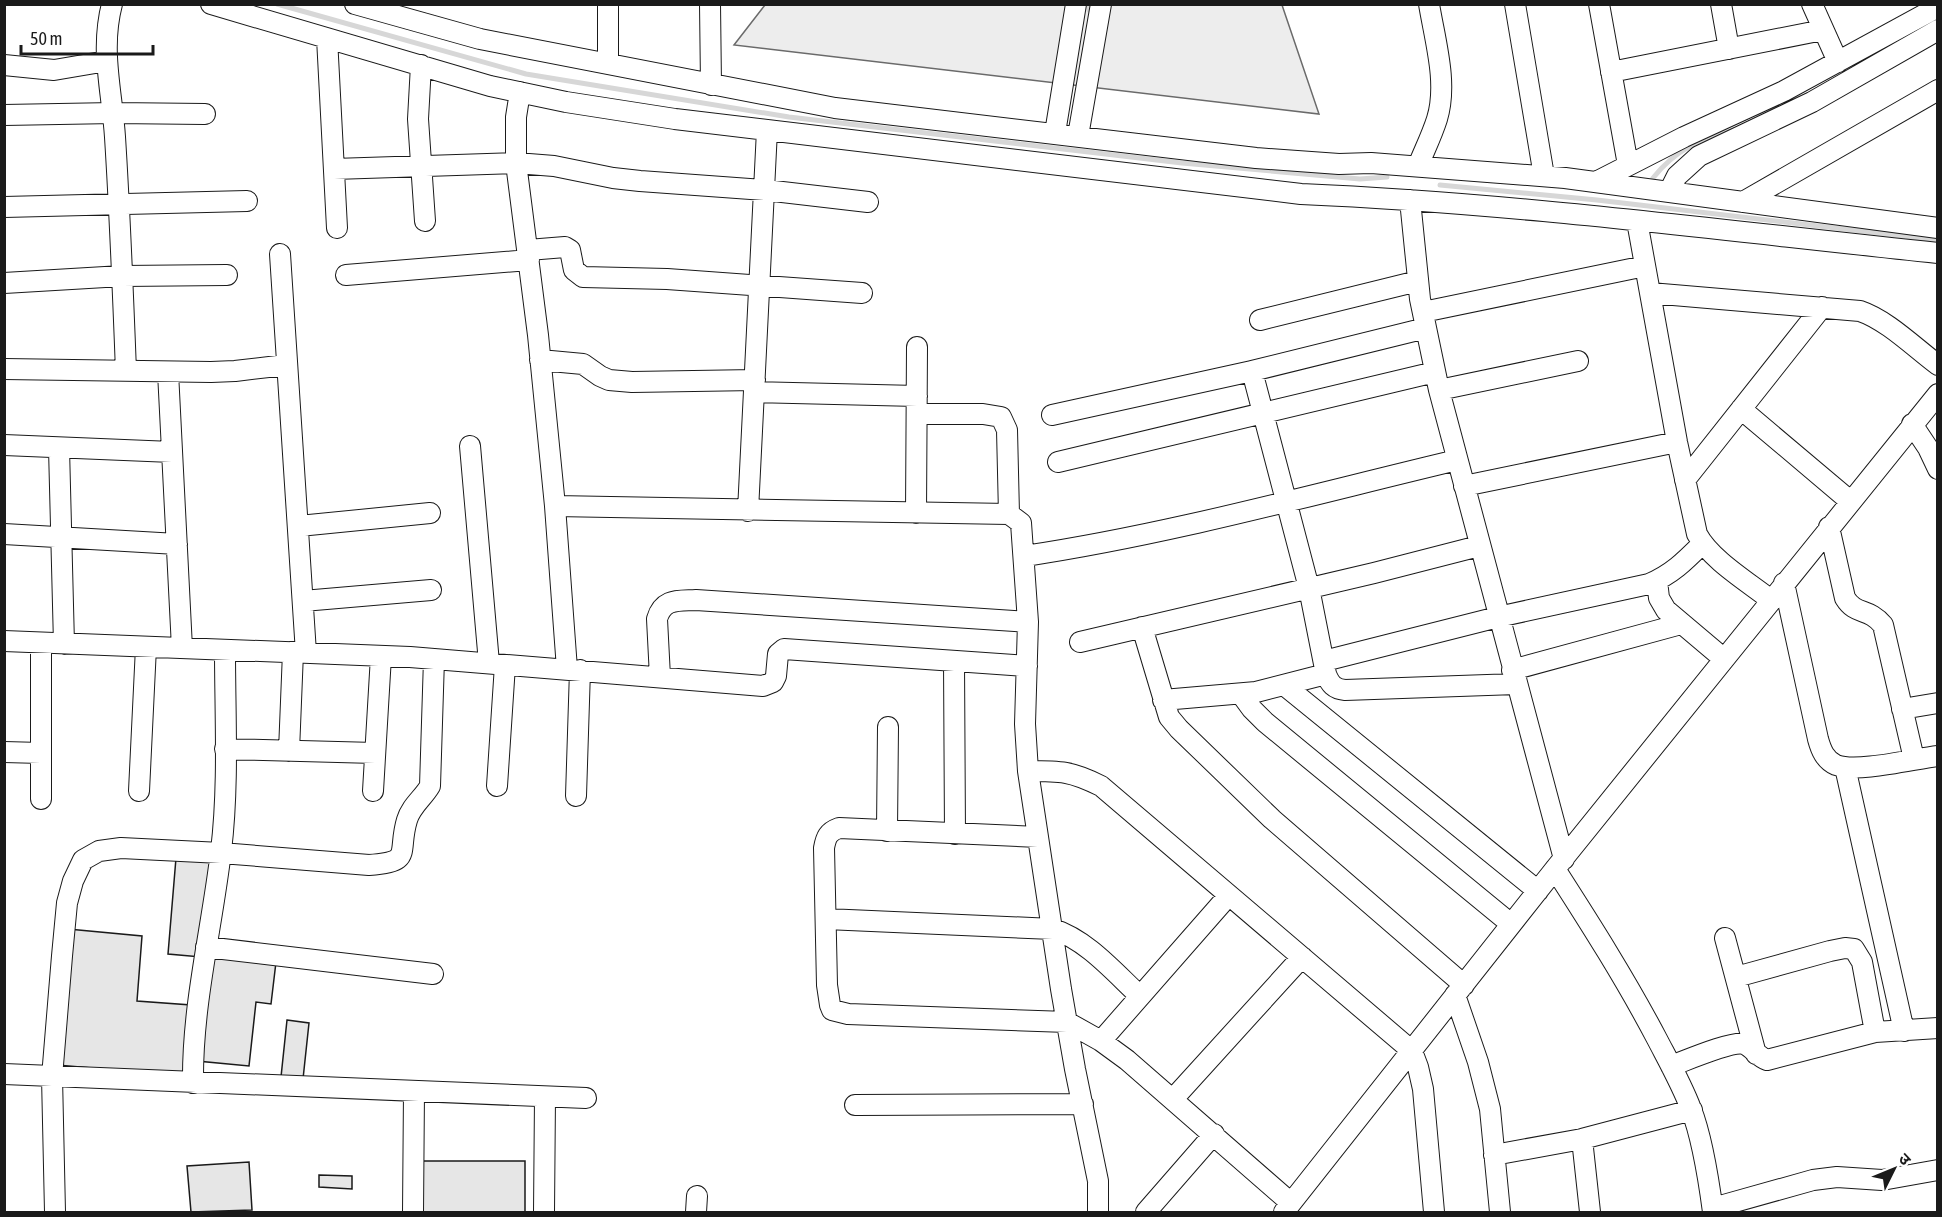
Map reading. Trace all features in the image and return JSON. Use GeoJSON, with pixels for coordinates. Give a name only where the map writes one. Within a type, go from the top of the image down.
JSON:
{"type":"FeatureCollection","features":[{"type":"Feature","properties":{"kind":"street"},"geometry":{"type":"LineString","coordinates":[[112,4],[106,39],[120,204],[126,371]]}},
{"type":"Feature","properties":{"kind":"street"},"geometry":{"type":"LineString","coordinates":[[211,4],[490,86],[566,102],[675,119],[1301,194],[1510,208],[1938,253]]}},
{"type":"Feature","properties":{"kind":"street"},"geometry":{"type":"LineString","coordinates":[[355,4],[480,39],[835,108],[1256,158],[1418,166],[1544,176],[1938,228]]}},
{"type":"Feature","properties":{"kind":"street"},"geometry":{"type":"LineString","coordinates":[[429,4],[429,24]]}},
{"type":"Feature","properties":{"kind":"street"},"geometry":{"type":"LineString","coordinates":[[608,4],[608,64]]}},
{"type":"Feature","properties":{"kind":"street"},"geometry":{"type":"LineString","coordinates":[[710,4],[711,85]]}},
{"type":"Feature","properties":{"kind":"street"},"geometry":{"type":"LineString","coordinates":[[1066,135],[1076,4]]}},
{"type":"Feature","properties":{"kind":"street"},"geometry":{"type":"LineString","coordinates":[[1066,135],[1101,4]]}},
{"type":"Feature","properties":{"kind":"street"},"geometry":{"type":"LineString","coordinates":[[1418,166],[1437,118],[1440,94],[1439,69],[1429,4]]}},
{"type":"Feature","properties":{"kind":"street"},"geometry":{"type":"LineString","coordinates":[[1515,4],[1544,176]]}},
{"type":"Feature","properties":{"kind":"street"},"geometry":{"type":"LineString","coordinates":[[1599,4],[1628,165]]}},
{"type":"Feature","properties":{"kind":"street"},"geometry":{"type":"LineString","coordinates":[[1721,4],[1729,49]]}},
{"type":"Feature","properties":{"kind":"street"},"geometry":{"type":"LineString","coordinates":[[1812,4],[1838,62]]}},
{"type":"Feature","properties":{"kind":"street"},"geometry":{"type":"LineString","coordinates":[[1596,182],[1784,91],[1838,62],[1912,13],[1938,7]]}},
{"type":"Feature","properties":{"kind":"street"},"geometry":{"type":"LineString","coordinates":[[1611,72],[1823,30]]}},
{"type":"Feature","properties":{"kind":"street"},"geometry":{"type":"LineString","coordinates":[[1669,192],[1677,176],[1699,156],[1812,102],[1938,30]]}},
{"type":"Feature","properties":{"kind":"street"},"geometry":{"type":"LineString","coordinates":[[327,38],[337,228]]}},
{"type":"Feature","properties":{"kind":"street"},"geometry":{"type":"LineString","coordinates":[[4,64],[54,70],[107,61]]}},
{"type":"Feature","properties":{"kind":"street"},"geometry":{"type":"LineString","coordinates":[[421,65],[418,119],[425,221]]}},
{"type":"Feature","properties":{"kind":"street"},"geometry":{"type":"LineString","coordinates":[[1743,202],[1938,90]]}},
{"type":"Feature","properties":{"kind":"street"},"geometry":{"type":"LineString","coordinates":[[520,93],[516,117],[516,163],[540,360],[573,670],[576,796]]}},
{"type":"Feature","properties":{"kind":"street"},"geometry":{"type":"LineString","coordinates":[[4,115],[205,114]]}},
{"type":"Feature","properties":{"kind":"street"},"geometry":{"type":"LineString","coordinates":[[748,510],[767,130]]}},
{"type":"Feature","properties":{"kind":"street"},"geometry":{"type":"LineString","coordinates":[[334,169],[516,163],[554,166],[640,181],[765,190],[868,202]]}},
{"type":"Feature","properties":{"kind":"street"},"geometry":{"type":"LineString","coordinates":[[1410,200],[1418,281],[1437,381],[1514,677],[1559,864],[1671,1066],[1692,1110],[1713,1210],[1814,1180],[1837,1177],[1882,1180],[1938,1170]]}},
{"type":"Feature","properties":{"kind":"street"},"geometry":{"type":"LineString","coordinates":[[4,207],[247,201]]}},
{"type":"Feature","properties":{"kind":"street"},"geometry":{"type":"LineString","coordinates":[[1637,221],[1677,442],[1697,534],[1711,554],[1771,600]]}},
{"type":"Feature","properties":{"kind":"street"},"geometry":{"type":"LineString","coordinates":[[346,275],[528,255],[565,247],[570,250],[574,270],[583,277],[667,279],[862,293]]}},
{"type":"Feature","properties":{"kind":"street"},"geometry":{"type":"LineString","coordinates":[[280,254],[303,601],[289,751]]}},
{"type":"Feature","properties":{"kind":"street"},"geometry":{"type":"LineString","coordinates":[[1052,415],[1252,371],[1424,320],[1645,266]]}},
{"type":"Feature","properties":{"kind":"street"},"geometry":{"type":"LineString","coordinates":[[4,283],[122,276],[227,275]]}},
{"type":"Feature","properties":{"kind":"street"},"geometry":{"type":"LineString","coordinates":[[1260,320],[1418,281]]}},
{"type":"Feature","properties":{"kind":"street"},"geometry":{"type":"LineString","coordinates":[[1650,293],[1860,311],[1871,314],[1938,365]]}},
{"type":"Feature","properties":{"kind":"street"},"geometry":{"type":"LineString","coordinates":[[1685,480],[1822,307]]}},
{"type":"Feature","properties":{"kind":"street"},"geometry":{"type":"LineString","coordinates":[[916,513],[917,347]]}},
{"type":"Feature","properties":{"kind":"street"},"geometry":{"type":"LineString","coordinates":[[540,360],[583,364],[609,380],[755,386],[1001,417],[1007,430],[1009,514]]}},
{"type":"Feature","properties":{"kind":"street"},"geometry":{"type":"LineString","coordinates":[[1058,462],[1263,414],[1437,381],[1578,362]]}},
{"type":"Feature","properties":{"kind":"street"},"geometry":{"type":"LineString","coordinates":[[4,369],[168,372],[235,371],[286,365]]}},
{"type":"Feature","properties":{"kind":"street"},"geometry":{"type":"LineString","coordinates":[[1252,371],[1309,588],[1325,668],[1333,686],[1345,690],[1514,677],[1681,624]]}},
{"type":"Feature","properties":{"kind":"street"},"geometry":{"type":"LineString","coordinates":[[168,372],[182,648]]}},
{"type":"Feature","properties":{"kind":"street"},"geometry":{"type":"LineString","coordinates":[[1038,837],[839,828],[832,830],[826,837],[826,919],[827,985],[832,1010],[837,1013],[1067,1022],[1101,1041],[1173,1099],[1214,1134],[1287,1208],[1511,924],[1938,394]]}},
{"type":"Feature","properties":{"kind":"street"},"geometry":{"type":"LineString","coordinates":[[1741,409],[1850,501]]}},
{"type":"Feature","properties":{"kind":"street"},"geometry":{"type":"LineString","coordinates":[[1912,424],[1928,447],[1938,469]]}},
{"type":"Feature","properties":{"kind":"street"},"geometry":{"type":"LineString","coordinates":[[1464,486],[1677,442]]}},
{"type":"Feature","properties":{"kind":"street"},"geometry":{"type":"LineString","coordinates":[[4,445],[172,452]]}},
{"type":"Feature","properties":{"kind":"street"},"geometry":{"type":"LineString","coordinates":[[470,446],[497,664],[497,786]]}},
{"type":"Feature","properties":{"kind":"street"},"geometry":{"type":"LineString","coordinates":[[59,448],[64,644]]}},
{"type":"Feature","properties":{"kind":"street"},"geometry":{"type":"LineString","coordinates":[[1025,556],[1082,548],[1169,529],[1457,460]]}},
{"type":"Feature","properties":{"kind":"street"},"geometry":{"type":"LineString","coordinates":[[555,506],[1009,514],[1021,523],[1028,622],[1025,724],[1028,771],[1067,1022],[1098,1181],[1098,1212]]}},
{"type":"Feature","properties":{"kind":"street"},"geometry":{"type":"LineString","coordinates":[[299,526],[430,513]]}},
{"type":"Feature","properties":{"kind":"street"},"geometry":{"type":"LineString","coordinates":[[1829,527],[1845,598],[1850,606],[1869,612],[1883,625],[1914,759]]}},
{"type":"Feature","properties":{"kind":"street"},"geometry":{"type":"LineString","coordinates":[[4,534],[177,544]]}},
{"type":"Feature","properties":{"kind":"street"},"geometry":{"type":"LineString","coordinates":[[1163,700],[1241,694],[1284,685],[1325,668],[1498,617],[1622,591],[1656,581],[1676,570],[1702,544]]}},
{"type":"Feature","properties":{"kind":"street"},"geometry":{"type":"LineString","coordinates":[[1080,642],[1479,546]]}},
{"type":"Feature","properties":{"kind":"street"},"geometry":{"type":"LineString","coordinates":[[1656,581],[1659,598],[1666,610],[1724,659]]}},
{"type":"Feature","properties":{"kind":"street"},"geometry":{"type":"LineString","coordinates":[[1784,583],[1822,752],[1835,764],[1857,768],[1938,756]]}},
{"type":"Feature","properties":{"kind":"street"},"geometry":{"type":"LineString","coordinates":[[303,601],[431,590]]}},
{"type":"Feature","properties":{"kind":"street"},"geometry":{"type":"LineString","coordinates":[[660,677],[657,619],[660,609],[676,601],[696,600],[1028,622]]}},
{"type":"Feature","properties":{"kind":"street"},"geometry":{"type":"LineString","coordinates":[[1142,627],[1169,717],[1200,751],[1272,819],[1459,990],[1490,1109],[1500,1212]]}},
{"type":"Feature","properties":{"kind":"street"},"geometry":{"type":"LineString","coordinates":[[4,642],[434,659],[752,686],[769,685],[773,682],[776,676],[778,654],[784,649],[1027,666]]}},
{"type":"Feature","properties":{"kind":"street"},"geometry":{"type":"LineString","coordinates":[[41,643],[41,799]]}},
{"type":"Feature","properties":{"kind":"street"},"geometry":{"type":"LineString","coordinates":[[139,791],[146,647]]}},
{"type":"Feature","properties":{"kind":"street"},"geometry":{"type":"LineString","coordinates":[[193,1083],[196,1022],[226,809],[225,650]]}},
{"type":"Feature","properties":{"kind":"street"},"geometry":{"type":"LineString","coordinates":[[373,791],[381,656]]}},
{"type":"Feature","properties":{"kind":"street"},"geometry":{"type":"LineString","coordinates":[[55,1212],[52,1077],[67,903],[73,881],[83,860],[99,851],[121,848],[221,853],[369,865],[398,860],[403,852],[407,820],[411,810],[430,786],[434,659]]}},
{"type":"Feature","properties":{"kind":"street"},"geometry":{"type":"LineString","coordinates":[[954,661],[955,834]]}},
{"type":"Feature","properties":{"kind":"street"},"geometry":{"type":"LineString","coordinates":[[1284,685],[1538,891]]}},
{"type":"Feature","properties":{"kind":"street"},"geometry":{"type":"LineString","coordinates":[[1241,694],[1265,722],[1511,924]]}},
{"type":"Feature","properties":{"kind":"street"},"geometry":{"type":"LineString","coordinates":[[1902,709],[1938,703]]}},
{"type":"Feature","properties":{"kind":"street"},"geometry":{"type":"LineString","coordinates":[[887,831],[888,727]]}},
{"type":"Feature","properties":{"kind":"street"},"geometry":{"type":"LineString","coordinates":[[225,749],[375,753]]}},
{"type":"Feature","properties":{"kind":"street"},"geometry":{"type":"LineString","coordinates":[[4,752],[41,753]]}},
{"type":"Feature","properties":{"kind":"street"},"geometry":{"type":"LineString","coordinates":[[1845,766],[1904,1030]]}},
{"type":"Feature","properties":{"kind":"street"},"geometry":{"type":"LineString","coordinates":[[1028,771],[1062,771],[1079,775],[1101,786],[1412,1051],[1422,1089],[1434,1212]]}},
{"type":"Feature","properties":{"kind":"street"},"geometry":{"type":"LineString","coordinates":[[1101,1041],[1229,895]]}},
{"type":"Feature","properties":{"kind":"street"},"geometry":{"type":"LineString","coordinates":[[826,919],[1053,929],[1065,933],[1088,949],[1140,996]]}},
{"type":"Feature","properties":{"kind":"street"},"geometry":{"type":"LineString","coordinates":[[1725,938],[1756,1054]]}},
{"type":"Feature","properties":{"kind":"street"},"geometry":{"type":"LineString","coordinates":[[206,947],[433,974]]}},
{"type":"Feature","properties":{"kind":"street"},"geometry":{"type":"LineString","coordinates":[[1736,977],[1830,951],[1854,949],[1862,962],[1875,1032]]}},
{"type":"Feature","properties":{"kind":"street"},"geometry":{"type":"LineString","coordinates":[[1173,1099],[1302,957]]}},
{"type":"Feature","properties":{"kind":"street"},"geometry":{"type":"LineString","coordinates":[[1671,1066],[1732,1044],[1744,1044],[1767,1060],[1875,1032],[1938,1028]]}},
{"type":"Feature","properties":{"kind":"street"},"geometry":{"type":"LineString","coordinates":[[4,1074],[586,1098]]}},
{"type":"Feature","properties":{"kind":"street"},"geometry":{"type":"LineString","coordinates":[[413,1212],[414,1091]]}},
{"type":"Feature","properties":{"kind":"street"},"geometry":{"type":"LineString","coordinates":[[544,1212],[545,1097]]}},
{"type":"Feature","properties":{"kind":"street"},"geometry":{"type":"LineString","coordinates":[[855,1105],[1083,1104]]}},
{"type":"Feature","properties":{"kind":"street"},"geometry":{"type":"LineString","coordinates":[[1494,1155],[1581,1139],[1692,1110]]}},
{"type":"Feature","properties":{"kind":"street"},"geometry":{"type":"LineString","coordinates":[[1146,1212],[1214,1134]]}},
{"type":"Feature","properties":{"kind":"street"},"geometry":{"type":"LineString","coordinates":[[1581,1139],[1590,1212]]}},
{"type":"Feature","properties":{"kind":"shaded area"},"geometry":{"type":"Polygon","coordinates":[[[765,5],[1282,5],[1319,114],[734,45],[765,5]]]}},
{"type":"Feature","properties":{"kind":"building"},"geometry":{"type":"Polygon","coordinates":[[[176,858],[210,861],[201,957],[168,954],[176,858]]]}},
{"type":"Feature","properties":{"kind":"building"},"geometry":{"type":"Polygon","coordinates":[[[68,929],[142,936],[137,1001],[191,1005],[185,1076],[57,1065],[68,929]]]}},
{"type":"Feature","properties":{"kind":"building"},"geometry":{"type":"Polygon","coordinates":[[[209,954],[276,962],[271,1004],[256,1002],[249,1066],[197,1061],[209,954]]]}},
{"type":"Feature","properties":{"kind":"building"},"geometry":{"type":"Polygon","coordinates":[[[287,1020],[309,1023],[303,1079],[281,1077],[287,1020]]]}},
{"type":"Feature","properties":{"kind":"building"},"geometry":{"type":"Polygon","coordinates":[[[421,1161],[525,1161],[525,1212],[421,1212],[421,1161]]]}},
{"type":"Feature","properties":{"kind":"building"},"geometry":{"type":"Polygon","coordinates":[[[249,1162],[252,1210],[191,1212],[187,1166],[249,1162]]]}},
{"type":"Feature","properties":{"kind":"building"},"geometry":{"type":"Polygon","coordinates":[[[319,1175],[352,1176],[352,1189],[319,1187],[319,1175]]]}},
{"type":"Feature","properties":{"kind":"waterway"},"geometry":{"type":"LineString","coordinates":[[277,4],[526,74],[789,117],[1182,163],[1360,179],[1387,177]]}},
{"type":"Feature","properties":{"kind":"waterway"},"geometry":{"type":"LineString","coordinates":[[1089,10],[1090,4]]}},
{"type":"Feature","properties":{"kind":"waterway"},"geometry":{"type":"LineString","coordinates":[[1653,178],[1670,160],[1689,147],[1734,130]]}},
{"type":"Feature","properties":{"kind":"waterway"},"geometry":{"type":"LineString","coordinates":[[1440,185],[1597,200],[1938,240]]}}]}
